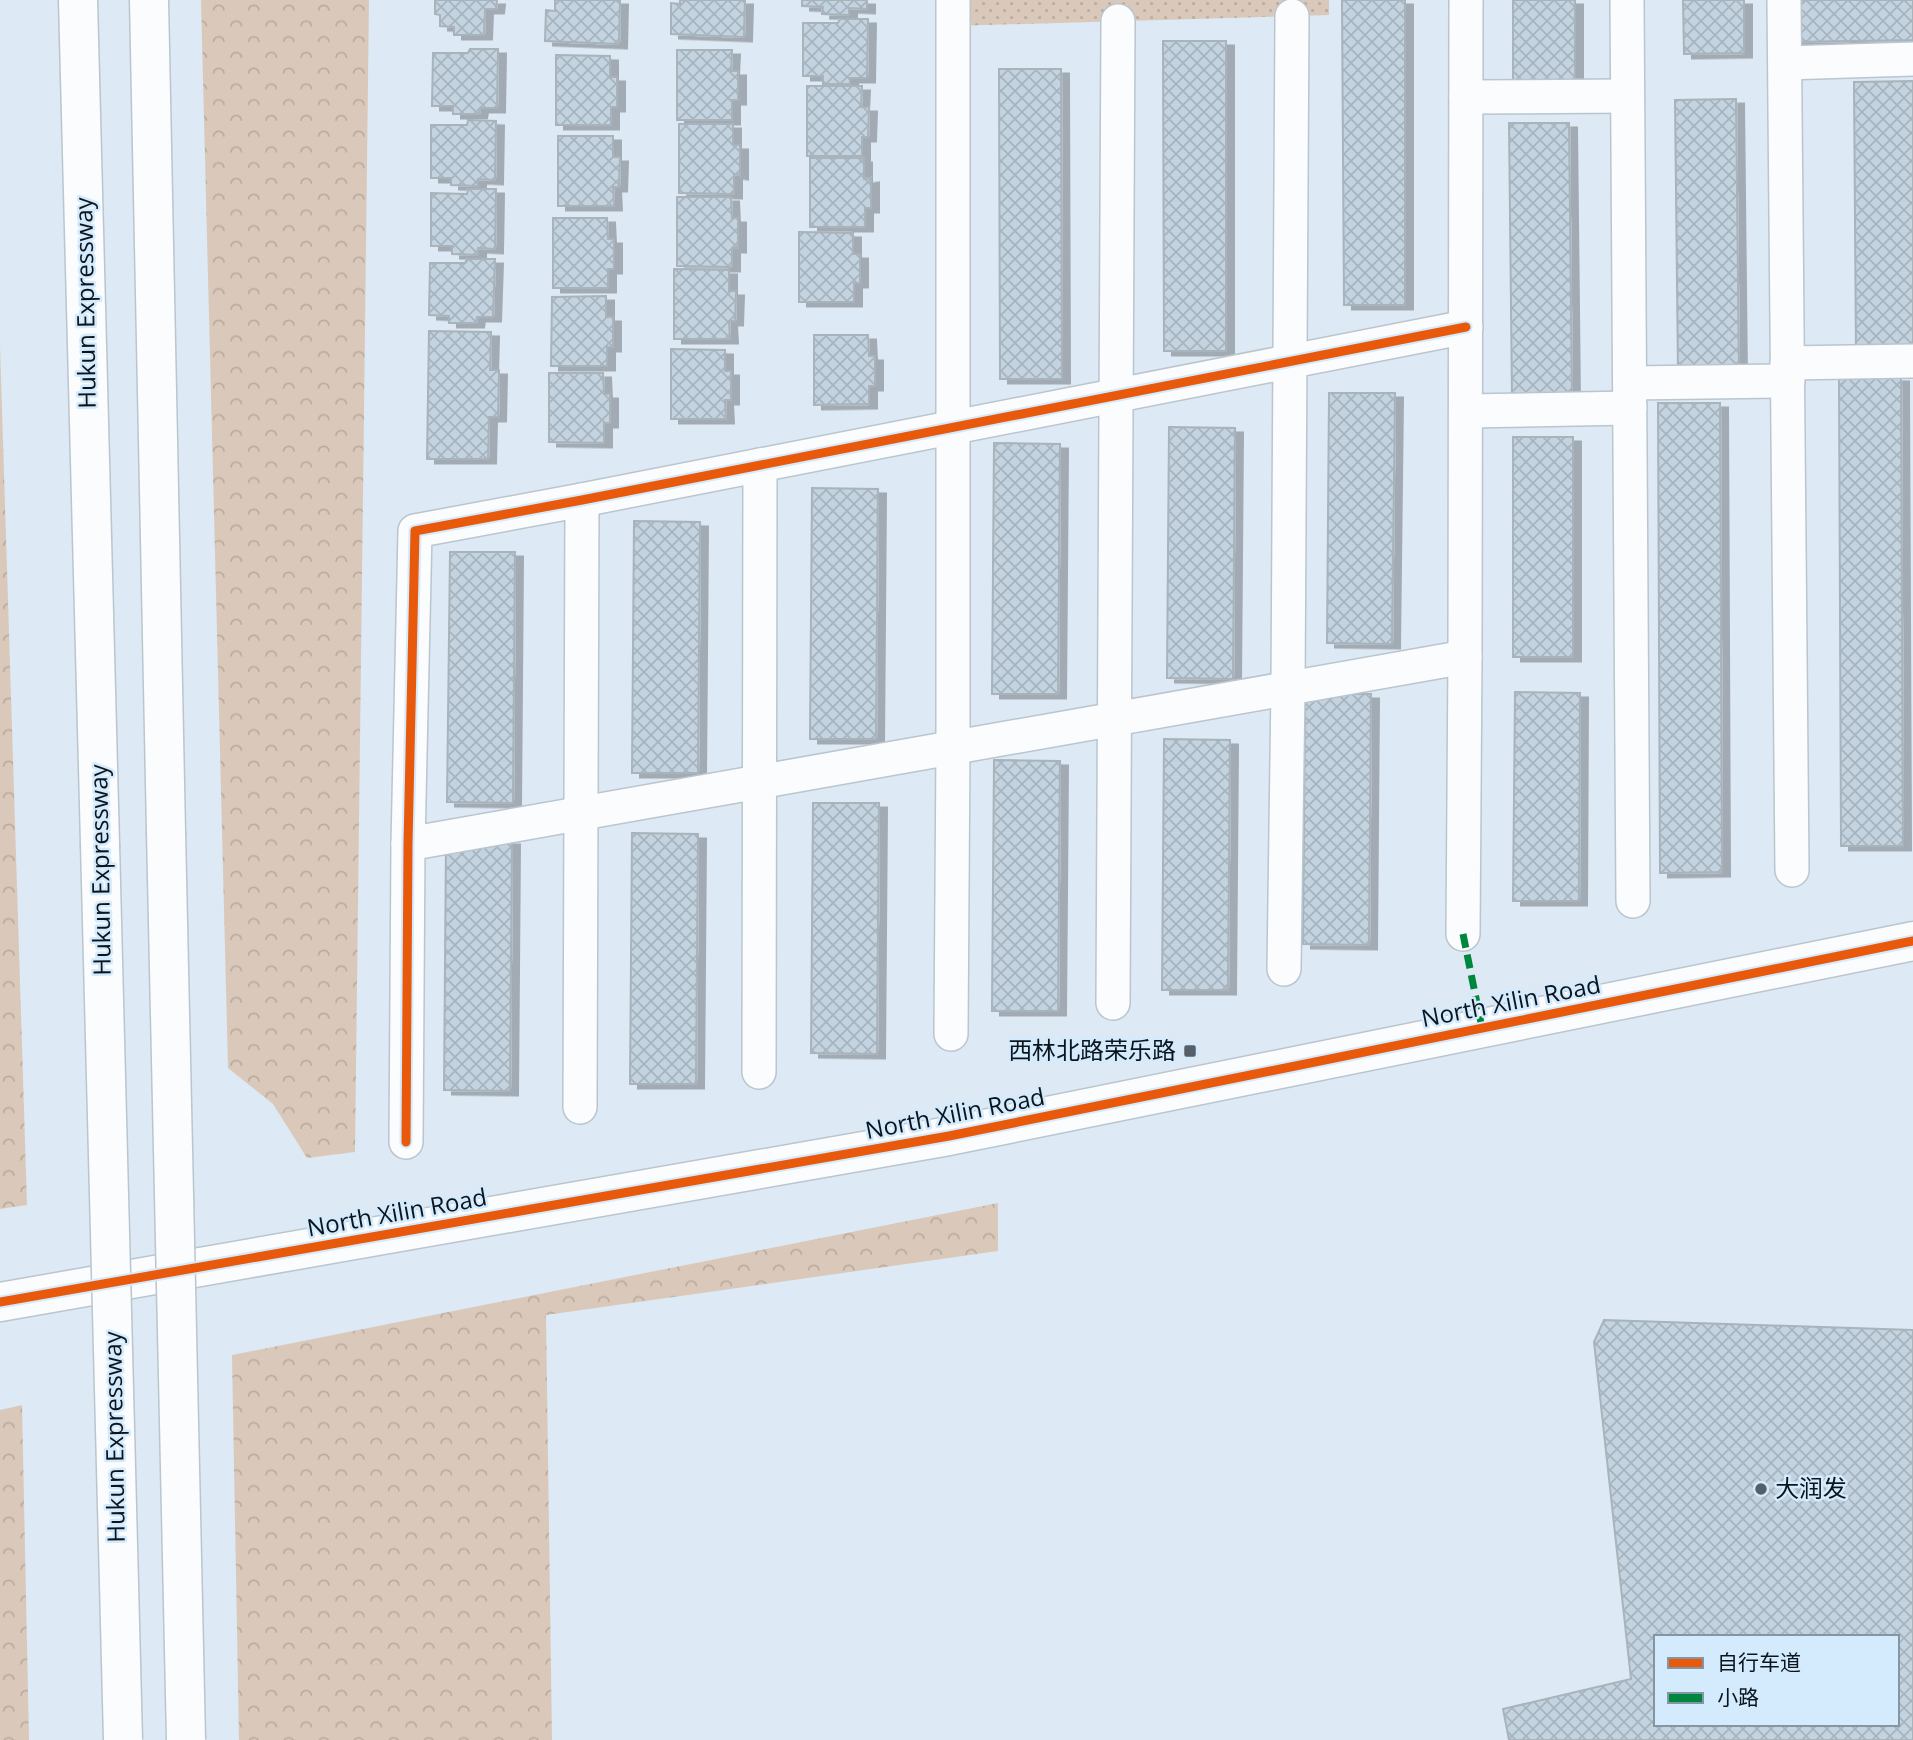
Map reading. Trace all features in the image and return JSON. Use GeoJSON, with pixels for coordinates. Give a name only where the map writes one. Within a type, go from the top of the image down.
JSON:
{"type":"FeatureCollection","features":[{"type":"Feature","properties":{"kind":"main road","name":"Hukun Expressway"},"geometry":{"type":"LineString","coordinates":[[78,0],[123,1740]]}},
{"type":"Feature","properties":{"kind":"main road"},"geometry":{"type":"LineString","coordinates":[[149,0],[186,1740]]}},
{"type":"Feature","properties":{"kind":"main road","name":"North Xilin Road"},"geometry":{"type":"LineString","coordinates":[[0,1302],[949,1136],[1913,941]]}},
{"type":"Feature","properties":{"kind":"street"},"geometry":{"type":"LineString","coordinates":[[951,1034],[953,0]]}},
{"type":"Feature","properties":{"kind":"street"},"geometry":{"type":"LineString","coordinates":[[1463,934],[1466,0]]}},
{"type":"Feature","properties":{"kind":"street"},"geometry":{"type":"LineString","coordinates":[[1627,0],[1633,901]]}},
{"type":"Feature","properties":{"kind":"street"},"geometry":{"type":"LineString","coordinates":[[1784,0],[1792,870]]}},
{"type":"Feature","properties":{"kind":"street"},"geometry":{"type":"LineString","coordinates":[[1284,969],[1292,16]]}},
{"type":"Feature","properties":{"kind":"street"},"geometry":{"type":"LineString","coordinates":[[1112,1003],[1118,21]]}},
{"type":"Feature","properties":{"kind":"street"},"geometry":{"type":"LineString","coordinates":[[1785,63],[1913,59]]}},
{"type":"Feature","properties":{"kind":"street"},"geometry":{"type":"LineString","coordinates":[[1466,97],[1627,96]]}},
{"type":"Feature","properties":{"kind":"street"},"geometry":{"type":"LineString","coordinates":[[406,1142],[408,844],[415,531],[1466,327]]}},
{"type":"Feature","properties":{"kind":"street"},"geometry":{"type":"LineString","coordinates":[[1466,411],[1630,396],[1788,372],[1913,361]]}},
{"type":"Feature","properties":{"kind":"street"},"geometry":{"type":"LineString","coordinates":[[758,1072],[760,465]]}},
{"type":"Feature","properties":{"kind":"street"},"geometry":{"type":"LineString","coordinates":[[580,1107],[582,500]]}},
{"type":"Feature","properties":{"kind":"street"},"geometry":{"type":"LineString","coordinates":[[408,844],[1465,657]]}},
{"type":"Feature","properties":{"kind":"green space"},"geometry":{"type":"Polygon","coordinates":[[[201,0],[369,0],[355,1152],[307,1158],[273,1104],[228,1068],[201,0]]]}},
{"type":"Feature","properties":{"kind":"green space"},"geometry":{"type":"Polygon","coordinates":[[[953,0],[1329,0],[1329,15],[953,26],[953,0]]]}},
{"type":"Feature","properties":{"kind":"green space"},"geometry":{"type":"Polygon","coordinates":[[[0,346],[27,1205],[0,1209],[0,346]]]}},
{"type":"Feature","properties":{"kind":"green space"},"geometry":{"type":"Polygon","coordinates":[[[998,1203],[998,1251],[546,1315],[552,1740],[239,1740],[232,1355],[998,1203]]]}},
{"type":"Feature","properties":{"kind":"green space"},"geometry":{"type":"Polygon","coordinates":[[[22,1405],[29,1740],[0,1740],[0,1410],[22,1405]]]}},
{"type":"Feature","properties":{"kind":"building"},"geometry":{"type":"Polygon","coordinates":[[[435,0],[497,0],[496,9],[485,9],[484,35],[454,35],[454,27],[440,26],[440,15],[435,14],[435,0]]]}},
{"type":"Feature","properties":{"kind":"building"},"geometry":{"type":"Polygon","coordinates":[[[555,0],[620,0],[619,44],[545,41],[546,10],[555,11],[555,0]]]}},
{"type":"Feature","properties":{"kind":"building"},"geometry":{"type":"Polygon","coordinates":[[[680,0],[745,0],[744,37],[671,34],[671,3],[680,4],[680,0]]]}},
{"type":"Feature","properties":{"kind":"building"},"geometry":{"type":"Polygon","coordinates":[[[802,0],[867,0],[867,9],[849,8],[849,15],[822,14],[823,7],[802,6],[802,0]]]}},
{"type":"Feature","properties":{"kind":"building"},"geometry":{"type":"Polygon","coordinates":[[[1342,0],[1405,0],[1405,305],[1344,305],[1342,0]]]}},
{"type":"Feature","properties":{"kind":"building"},"geometry":{"type":"Polygon","coordinates":[[[1513,0],[1575,0],[1575,84],[1513,84],[1513,0]]]}},
{"type":"Feature","properties":{"kind":"building"},"geometry":{"type":"Polygon","coordinates":[[[1683,0],[1744,0],[1744,53],[1684,54],[1683,0]]]}},
{"type":"Feature","properties":{"kind":"building"},"geometry":{"type":"Polygon","coordinates":[[[1791,0],[1913,0],[1913,40],[1791,42],[1791,0]]]}},
{"type":"Feature","properties":{"kind":"building"},"geometry":{"type":"Polygon","coordinates":[[[840,19],[868,19],[867,78],[850,78],[850,84],[823,84],[823,76],[803,76],[803,23],[838,23],[840,19]]]}},
{"type":"Feature","properties":{"kind":"building"},"geometry":{"type":"Polygon","coordinates":[[[1163,41],[1226,41],[1226,351],[1164,351],[1163,41]]]}},
{"type":"Feature","properties":{"kind":"building"},"geometry":{"type":"Polygon","coordinates":[[[470,49],[498,49],[497,108],[480,108],[479,114],[453,114],[453,106],[432,106],[433,53],[468,53],[470,49]]]}},
{"type":"Feature","properties":{"kind":"building"},"geometry":{"type":"Polygon","coordinates":[[[677,50],[732,50],[731,71],[738,71],[738,100],[732,100],[732,120],[677,120],[677,50]]]}},
{"type":"Feature","properties":{"kind":"building"},"geometry":{"type":"Polygon","coordinates":[[[556,55],[610,56],[610,77],[617,77],[617,107],[611,107],[611,125],[556,125],[556,55]]]}},
{"type":"Feature","properties":{"kind":"building"},"geometry":{"type":"Polygon","coordinates":[[[999,69],[1061,69],[1062,379],[1000,379],[999,69]]]}},
{"type":"Feature","properties":{"kind":"building"},"geometry":{"type":"Polygon","coordinates":[[[1913,81],[1913,356],[1856,356],[1854,82],[1913,81]]]}},
{"type":"Feature","properties":{"kind":"building"},"geometry":{"type":"Polygon","coordinates":[[[807,86],[862,86],[861,107],[869,107],[868,137],[862,137],[862,156],[807,156],[807,86]]]}},
{"type":"Feature","properties":{"kind":"building"},"geometry":{"type":"Polygon","coordinates":[[[1736,99],[1739,374],[1678,374],[1675,100],[1736,99]]]}},
{"type":"Feature","properties":{"kind":"building"},"geometry":{"type":"Polygon","coordinates":[[[468,120],[496,121],[495,180],[478,179],[478,186],[451,185],[451,178],[431,178],[431,125],[467,125],[468,120]]]}},
{"type":"Feature","properties":{"kind":"building"},"geometry":{"type":"Polygon","coordinates":[[[1509,123],[1569,123],[1572,397],[1512,398],[1509,123]]]}},
{"type":"Feature","properties":{"kind":"building"},"geometry":{"type":"Polygon","coordinates":[[[679,124],[733,124],[733,145],[740,145],[740,175],[734,174],[734,194],[679,193],[679,124]]]}},
{"type":"Feature","properties":{"kind":"building"},"geometry":{"type":"Polygon","coordinates":[[[558,136],[613,136],[613,157],[620,157],[619,187],[613,187],[614,206],[558,206],[558,136]]]}},
{"type":"Feature","properties":{"kind":"building"},"geometry":{"type":"Polygon","coordinates":[[[810,158],[864,158],[864,179],[871,178],[871,208],[865,208],[865,227],[810,227],[810,158]]]}},
{"type":"Feature","properties":{"kind":"building"},"geometry":{"type":"Polygon","coordinates":[[[468,189],[496,189],[495,249],[478,248],[478,255],[452,254],[452,246],[431,246],[431,193],[467,194],[468,189]]]}},
{"type":"Feature","properties":{"kind":"building"},"geometry":{"type":"Polygon","coordinates":[[[677,197],[731,197],[732,218],[738,218],[738,248],[732,248],[732,267],[677,266],[677,197]]]}},
{"type":"Feature","properties":{"kind":"building"},"geometry":{"type":"Polygon","coordinates":[[[553,218],[607,218],[608,239],[614,239],[614,269],[608,269],[608,288],[553,288],[553,218]]]}},
{"type":"Feature","properties":{"kind":"building"},"geometry":{"type":"Polygon","coordinates":[[[799,232],[853,233],[853,254],[860,254],[860,283],[854,283],[854,302],[799,302],[799,232]]]}},
{"type":"Feature","properties":{"kind":"building"},"geometry":{"type":"Polygon","coordinates":[[[467,259],[495,259],[493,317],[477,317],[476,323],[449,323],[449,316],[429,315],[430,263],[465,263],[467,259]]]}},
{"type":"Feature","properties":{"kind":"building"},"geometry":{"type":"Polygon","coordinates":[[[674,269],[729,270],[729,291],[736,291],[735,321],[729,321],[730,339],[674,339],[674,269]]]}},
{"type":"Feature","properties":{"kind":"building"},"geometry":{"type":"Polygon","coordinates":[[[606,296],[606,317],[613,317],[613,347],[607,347],[607,366],[551,366],[552,297],[606,296]]]}},
{"type":"Feature","properties":{"kind":"building"},"geometry":{"type":"Polygon","coordinates":[[[429,331],[491,332],[490,370],[499,370],[498,417],[489,417],[488,459],[427,459],[429,331]]]}},
{"type":"Feature","properties":{"kind":"building"},"geometry":{"type":"Polygon","coordinates":[[[814,335],[868,335],[869,356],[875,356],[875,386],[869,386],[869,404],[814,405],[814,335]]]}},
{"type":"Feature","properties":{"kind":"building"},"geometry":{"type":"Polygon","coordinates":[[[671,349],[725,350],[725,371],[731,371],[731,400],[725,400],[726,419],[671,419],[671,349]]]}},
{"type":"Feature","properties":{"kind":"building"},"geometry":{"type":"Polygon","coordinates":[[[549,373],[603,373],[604,394],[610,394],[610,423],[604,423],[604,443],[549,442],[549,373]]]}},
{"type":"Feature","properties":{"kind":"building"},"geometry":{"type":"Polygon","coordinates":[[[1839,376],[1901,377],[1903,846],[1841,846],[1839,376]]]}},
{"type":"Feature","properties":{"kind":"building"},"geometry":{"type":"Polygon","coordinates":[[[1329,393],[1395,393],[1392,644],[1327,643],[1329,393]]]}},
{"type":"Feature","properties":{"kind":"building"},"geometry":{"type":"Polygon","coordinates":[[[1658,403],[1720,403],[1722,872],[1660,873],[1658,403]]]}},
{"type":"Feature","properties":{"kind":"building"},"geometry":{"type":"Polygon","coordinates":[[[1169,427],[1235,428],[1233,679],[1167,678],[1169,427]]]}},
{"type":"Feature","properties":{"kind":"building"},"geometry":{"type":"Polygon","coordinates":[[[1513,437],[1573,437],[1573,657],[1513,657],[1513,437]]]}},
{"type":"Feature","properties":{"kind":"building"},"geometry":{"type":"Polygon","coordinates":[[[994,443],[1060,444],[1058,694],[992,694],[994,443]]]}},
{"type":"Feature","properties":{"kind":"building"},"geometry":{"type":"Polygon","coordinates":[[[812,488],[878,489],[876,739],[810,739],[812,488]]]}},
{"type":"Feature","properties":{"kind":"building"},"geometry":{"type":"Polygon","coordinates":[[[634,521],[700,522],[698,773],[632,773],[634,521]]]}},
{"type":"Feature","properties":{"kind":"building"},"geometry":{"type":"Polygon","coordinates":[[[450,552],[515,552],[513,803],[447,802],[450,552]]]}},
{"type":"Feature","properties":{"kind":"building"},"geometry":{"type":"Polygon","coordinates":[[[1515,692],[1580,693],[1579,901],[1513,901],[1515,692]]]}},
{"type":"Feature","properties":{"kind":"building"},"geometry":{"type":"Polygon","coordinates":[[[1305,694],[1371,694],[1369,945],[1303,944],[1305,694]]]}},
{"type":"Feature","properties":{"kind":"building"},"geometry":{"type":"Polygon","coordinates":[[[1164,739],[1230,740],[1228,990],[1162,990],[1164,739]]]}},
{"type":"Feature","properties":{"kind":"building"},"geometry":{"type":"Polygon","coordinates":[[[994,760],[1060,761],[1058,1011],[992,1011],[994,760]]]}},
{"type":"Feature","properties":{"kind":"building"},"geometry":{"type":"Polygon","coordinates":[[[813,803],[879,803],[877,1054],[811,1053],[813,803]]]}},
{"type":"Feature","properties":{"kind":"building"},"geometry":{"type":"Polygon","coordinates":[[[632,833],[698,834],[696,1084],[630,1084],[632,833]]]}},
{"type":"Feature","properties":{"kind":"building"},"geometry":{"type":"Polygon","coordinates":[[[446,840],[512,840],[510,1091],[444,1090],[446,840]]]}},
{"type":"Feature","properties":{"kind":"building","name":"大润发"},"geometry":{"type":"Polygon","coordinates":[[[1604,1320],[1913,1330],[1913,1740],[1509,1740],[1503,1709],[1631,1679],[1594,1342],[1604,1320]]]}},
{"type":"Feature","properties":{"kind":"marked path"},"geometry":{"type":"LineString","coordinates":[[1463,934],[1482,1028]]}},
{"type":"Feature","properties":{"kind":"cycle path"},"geometry":{"type":"LineString","coordinates":[[406,1142],[408,844],[415,531],[1466,327]]}},
{"type":"Feature","properties":{"kind":"cycle path"},"geometry":{"type":"LineString","coordinates":[[0,1302],[949,1136],[1913,941]]}},
{"type":"Feature","properties":{"kind":"place","name":"西林北路荣乐路"},"geometry":{"type":"Point","coordinates":[1190,1051]}},
{"type":"Feature","properties":{"kind":"place","name":"大润发"},"geometry":{"type":"Point","coordinates":[1761,1489]}}]}
